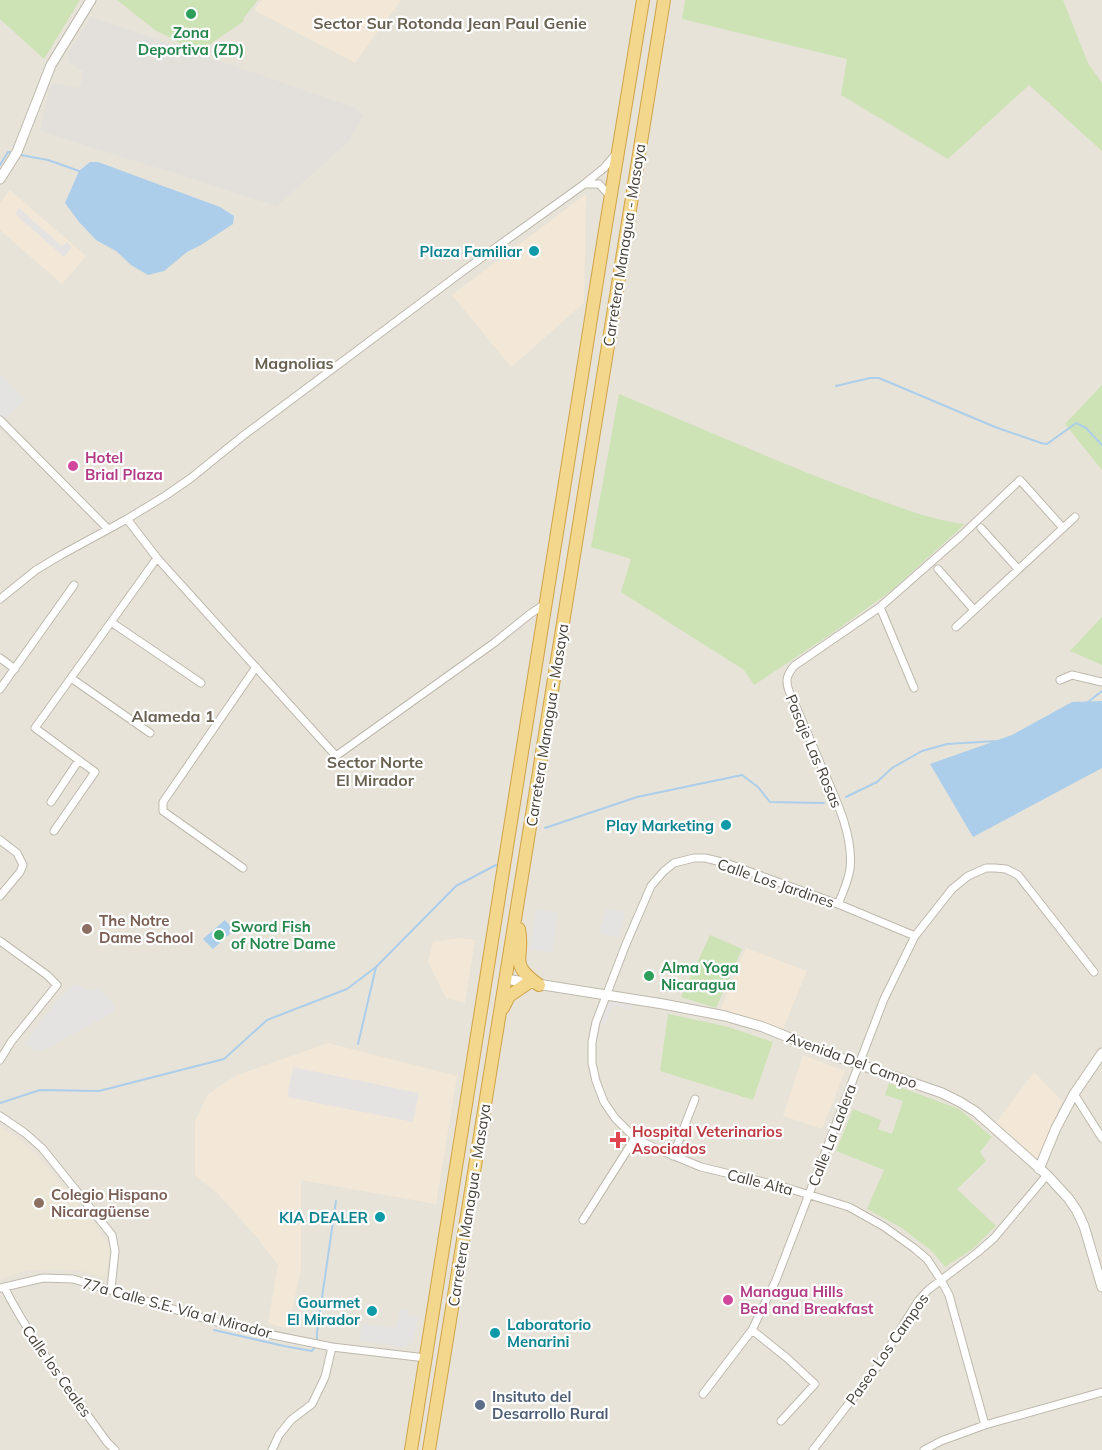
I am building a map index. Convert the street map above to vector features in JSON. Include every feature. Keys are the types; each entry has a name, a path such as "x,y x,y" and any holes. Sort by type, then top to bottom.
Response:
{"highway":[{"name":"Carretera Managua - Masaya","path":"411,1450 643,0"},
{"name":"Carretera Managua - Masaya","path":"430,1445 664,0"},
{"path":"500,890 504,907 495,963 497,972 506,979"},
{"path":"500,1014 509,996 533,984 524,974 519,963 520,937 516,914"},
{"path":"474,1055 482,1035 492,987 495,983 506,979"},
{"path":"430,1445 424,1412 429,1371 426,1358 432,1353 439,1322 454,1290"}],"street":[{"path":"0,179 17,152 51,65 91,0"},
{"path":"0,599 36,570 127,519 191,478 244,435 466,269 583,185 608,163 619,147"},
{"path":"583,185 599,184 611,197"},
{"path":"0,420 108,529"},
{"path":"914,688 880,607 1020,480 1064,528"},
{"path":"956,627 1075,518"},
{"path":"127,519 157,558 336,756 545,604"},
{"path":"981,528 1018,569"},
{"path":"54,831 95,772 35,728 157,558"},
{"path":"938,569 974,610"},
{"path":"0,689 74,585"},
{"name":"Pasaje Las Rosas","path":"838,904 850,868 848,837 832,791 789,691 787,674 794,666 880,607"},
{"path":"111,622 201,683"},
{"path":"0,658 15,669"},
{"path":"243,868 164,811 164,802 256,667"},
{"path":"1060,680 1072,675 1102,682"},
{"path":"71,678 150,733"},
{"path":"51,801 79,760"},
{"path":"0,840 17,853 23,865 0,896"},
{"name":"Calle Los Jardines","path":"607,995 651,886 674,863 694,858 726,863 838,904 915,936"},
{"name":"Calle La Ladera","path":"702,1394 752,1330 776,1280 884,999 915,936 952,889 968,876 986,868 1006,869 1019,877 1094,972"},
{"path":"0,941 57,985 11,1042 0,1060"},
{"name":"Avenida Del Campo","path":"506,979 725,1016 764,1027 859,1065 942,1093 960,1102 976,1112 1043,1172 1069,1199 1084,1227 1102,1287"},
{"name":"Calle Alta","path":"607,995 596,1022 592,1042 592,1063 604,1102 615,1118 635,1138 673,1156 701,1167 784,1187 849,1207 883,1226 915,1248 927,1259 949,1295 985,1425"},
{"path":"1043,1172 1056,1128 1074,1094 1102,1053"},
{"path":"1074,1094 1102,1138"},
{"path":"673,1156 695,1099"},
{"path":"0,1116 42,1148 112,1235 115,1251 111,1289"},
{"path":"583,1220 635,1138"},
{"name":"Paseo Los Campos","path":"813,1450 877,1367 918,1301 928,1290 994,1238 1043,1172"},
{"name":"77a Calle S.E. Vía al Mirador","path":"2,1287 43,1278 73,1279 243,1329 332,1347 426,1358"},
{"name":"Calle los Ceales","path":"2,1287 44,1353 107,1443 115,1450"},
{"path":"752,1330 815,1384 781,1421"},
{"path":"272,1450 279,1435 291,1420 312,1404 325,1377 332,1347"},
{"path":"924,1450 941,1441 985,1425 1102,1392"}],"shaded area":[{"path":"0,0 1102,0 1102,1450 0,1450"},
{"path":"262,0 401,0 355,63 254,10"},
{"path":"91,17 354,107 364,116 348,142 277,206 40,131 50,87 56,83 79,88 83,71 69,63 67,54"},
{"path":"10,190 86,256 62,284 0,230 0,203"},
{"name":"Plaza Familiar","path":"586,194 584,303 511,367 452,295"},
{"path":"19,208 62,246 67,242 72,247 64,257 15,214"},
{"path":"0,374 25,400 5,419 0,414"},
{"path":"536,909 558,913 552,953 530,949"},
{"path":"606,909 625,912 619,938 599,933"},
{"path":"460,938 475,940 465,1003 446,998 428,962 433,942"},
{"path":"746,948 807,971 783,1029 720,1010"},
{"path":"75,984 93,991 99,987 115,1006 114,1012 44,1050 35,1051 25,1044 59,998"},
{"path":"607,995 633,1000 630,1010 616,1006 611,1009 605,1025 596,1022"},
{"path":"328,1043 457,1076 436,1204 301,1180 301,1269 288,1329 268,1323 278,1265 218,1194 195,1175 195,1122 208,1094 235,1076"},
{"path":"803,1055 845,1071 822,1129 783,1116"},
{"path":"293,1067 419,1093 413,1122 287,1097"},
{"path":"1034,1072 1062,1101 1041,1157 1034,1159 995,1124"},
{"name":"Colegio Hispano Nicaragüense","path":"0,1126 31,1149 96,1225 111,1249 106,1275 102,1277 81,1271 61,1269 24,1271 0,1280"},
{"path":"400,1309 408,1309 407,1315 419,1317 412,1343 408,1343 406,1348 359,1340 362,1324 396,1328"}],"green space":[{"path":"0,0 80,0 44,59 0,19"},
{"name":"Zona Deportiva (ZD)","path":"117,0 258,0 243,19 244,21 206,47 187,48 155,30"},
{"path":"685,0 1063,0 1088,63 1102,83 1102,151 1029,85 948,159 841,95 847,59 682,19"},
{"path":"1102,385 1102,470 1065,424"},
{"path":"619,394 860,493 925,516 965,524 891,591 754,685 744,670 621,592 631,559 591,547"},
{"path":"1102,617 1102,665 1070,651"},
{"path":"710,935 742,949 716,1008 681,997"},
{"path":"668,1014 725,1026 773,1042 753,1100 660,1071"},
{"path":"889,1083 959,1109 992,1137 980,1152 986,1161 957,1189 996,1226 974,1248 945,1267 932,1251 900,1227 867,1209 884,1170 836,1151 853,1109 881,1120 878,1129 892,1134 903,1101 885,1095"}],"water":[{"path":"90,162 98,162 220,207 234,216 233,224 187,252 164,271 148,275 131,265 116,251 96,240 65,203 79,171"},
{"path":"1102,701 1102,768 973,837 930,764 1012,735 1072,702"},
{"name":"Sword Fish of Notre Dame","path":"225,920 234,930 213,949 203,939"}],"waterway":[{"path":"0,165 8,152 12,153"},
{"path":"21,155 48,160 79,171"},
{"path":"836,386 879,378 995,427 1041,443 1047,444 1076,423 1086,428 1102,445"},
{"path":"1088,702 1102,691"},
{"path":"846,797 877,782 892,768 922,751 947,744 997,741"},
{"path":"545,828 637,797 742,775 758,787 770,802 824,803"},
{"path":"358,1044 376,967 456,886 496,865"},
{"path":"0,1103 40,1090 99,1091 224,1059 267,1020 347,989 376,967"},
{"path":"214,1330 312,1351 317,1344 336,1201"}],"place":[{"name":"Zona Deportiva (ZD)","path":"191,14"},
{"name":"Plaza Familiar","path":"534,251"},
{"name":"Hotel Brial Plaza","path":"73,466"},
{"name":"Play Marketing","path":"726,825"},
{"name":"The Notre Dame School","path":"87,929"},
{"name":"Sword Fish of Notre Dame","path":"219,935"},
{"name":"Alma Yoga Nicaragua","path":"649,976"},
{"name":"Hospital Veterinarios Asociados","path":"618,1140"},
{"name":"Colegio Hispano Nicaragüense","path":"39,1203"},
{"name":"KIA DEALER","path":"380,1217"},
{"name":"Managua Hills Bed and Breakfast","path":"728,1300"},
{"name":"Gourmet El Mirador","path":"372,1311"},
{"name":"Laboratorio Menarini","path":"495,1333"},
{"name":"Insituto del Desarrollo Rural","path":"480,1405"}],"district":[{"name":"Sector Sur Rotonda Jean Paul Genie","path":"450,23"},
{"name":"Magnolias","path":"294,363"},
{"name":"Alameda 1","path":"173,716"},
{"name":"Sector Norte El Mirador","path":"375,771"}]}
